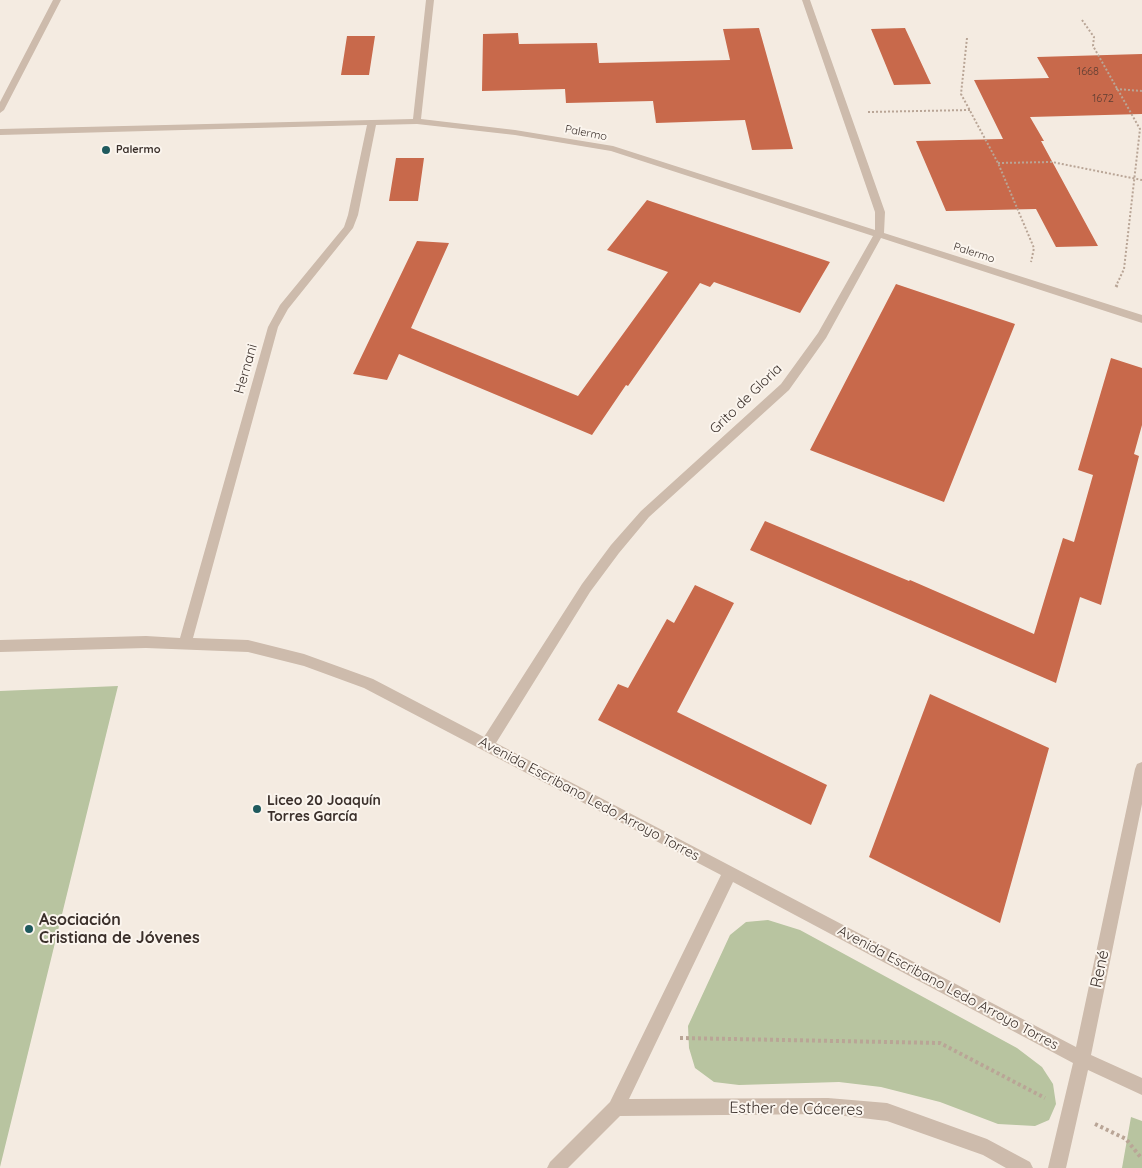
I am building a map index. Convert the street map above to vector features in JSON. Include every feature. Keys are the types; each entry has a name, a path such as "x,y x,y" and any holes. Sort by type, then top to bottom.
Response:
{"street":[{"path":"0,110 57,0"},
{"path":"418,122 430,0"},
{"name":"Grito de Gloria","path":"488,745 586,588 615,549 645,514 785,387 822,335 879,234 880,212 806,0"},
{"name":"Palermo","path":"0,132 418,122 517,132 612,149 1142,319"},
{"name":"Hernani","path":"185,643 273,327 284,308 348,228 353,215 372,123"},
{"name":"Avenida Escribano Ledo Arroyo Torres","path":"0,646 146,642 248,646 304,660 368,683 1082,1059 1142,1087"},
{"name":"René","path":"1058,1168 1142,769"},
{"path":"556,1168 616,1108 730,872"},
{"name":"Esther de Cáceres","path":"616,1108 828,1106 887,1112 987,1148 1024,1168"}],"path":[{"path":"1082,20 1094,37 1093,46 1140,130 1124,269 1107,308"},
{"path":"968,38 961,94 998,163 1034,248 1027,282"},
{"path":"1116,89 1142,91"},
{"path":"845,113 970,110"},
{"path":"998,163 1052,162 1142,180"},
{"path":"651,1037 940,1043 1126,1139 1142,1159"}],"green space":[{"name":"Asociación Cristiana de Jóvenes","path":"118,686 0,1167 0,691"},
{"path":"768,920 800,930 1017,1048 1042,1067 1053,1084 1056,1104 1049,1120 1035,1126 998,1124 940,1102 881,1087 839,1082 739,1085 714,1082 695,1068 689,1048 688,1026 730,935 746,922"},
{"path":"1131,1117 1142,1121 1142,1168 1122,1168"}],"building":[{"path":"759,28 793,149 752,150 745,120 656,123 653,101 566,103 565,89 482,91 483,34 518,33 519,44 597,43 599,63 730,60 723,29"},
{"path":"905,28 931,84 894,85 871,29"},
{"path":"347,36 375,36 369,75 341,75"},
{"path":"1142,54 1142,114 1030,117 1098,246 1056,247 1036,209 946,211 916,141 1003,139 974,80 1049,78 1037,57"},
{"path":"396,158 424,158 418,201 389,201"},
{"path":"647,200 830,262 800,313 714,282 710,287 700,283 592,435 399,354 387,380 353,374 417,241 449,243 411,328 578,396 668,272 607,250"},
{"path":"896,284 1015,324 944,502 810,450"},
{"path":"1111,358 1142,368 1142,425 1134,454 1139,456 1101,605 1080,597 1056,683 750,550 765,521 910,580 1034,634 1063,538 1074,542 1093,475 1078,470"},
{"path":"695,585 734,603 677,712 827,785 811,825 598,720 618,684 628,688 667,619 674,623"},
{"path":"930,694 1049,748 1000,923 869,857"}],"place":[{"name":"Palermo","path":"106,150"},
{"name":"Liceo 20 Joaquín Torres García","path":"257,809"},
{"name":"Asociación Cristiana de Jóvenes","path":"29,929"}]}
